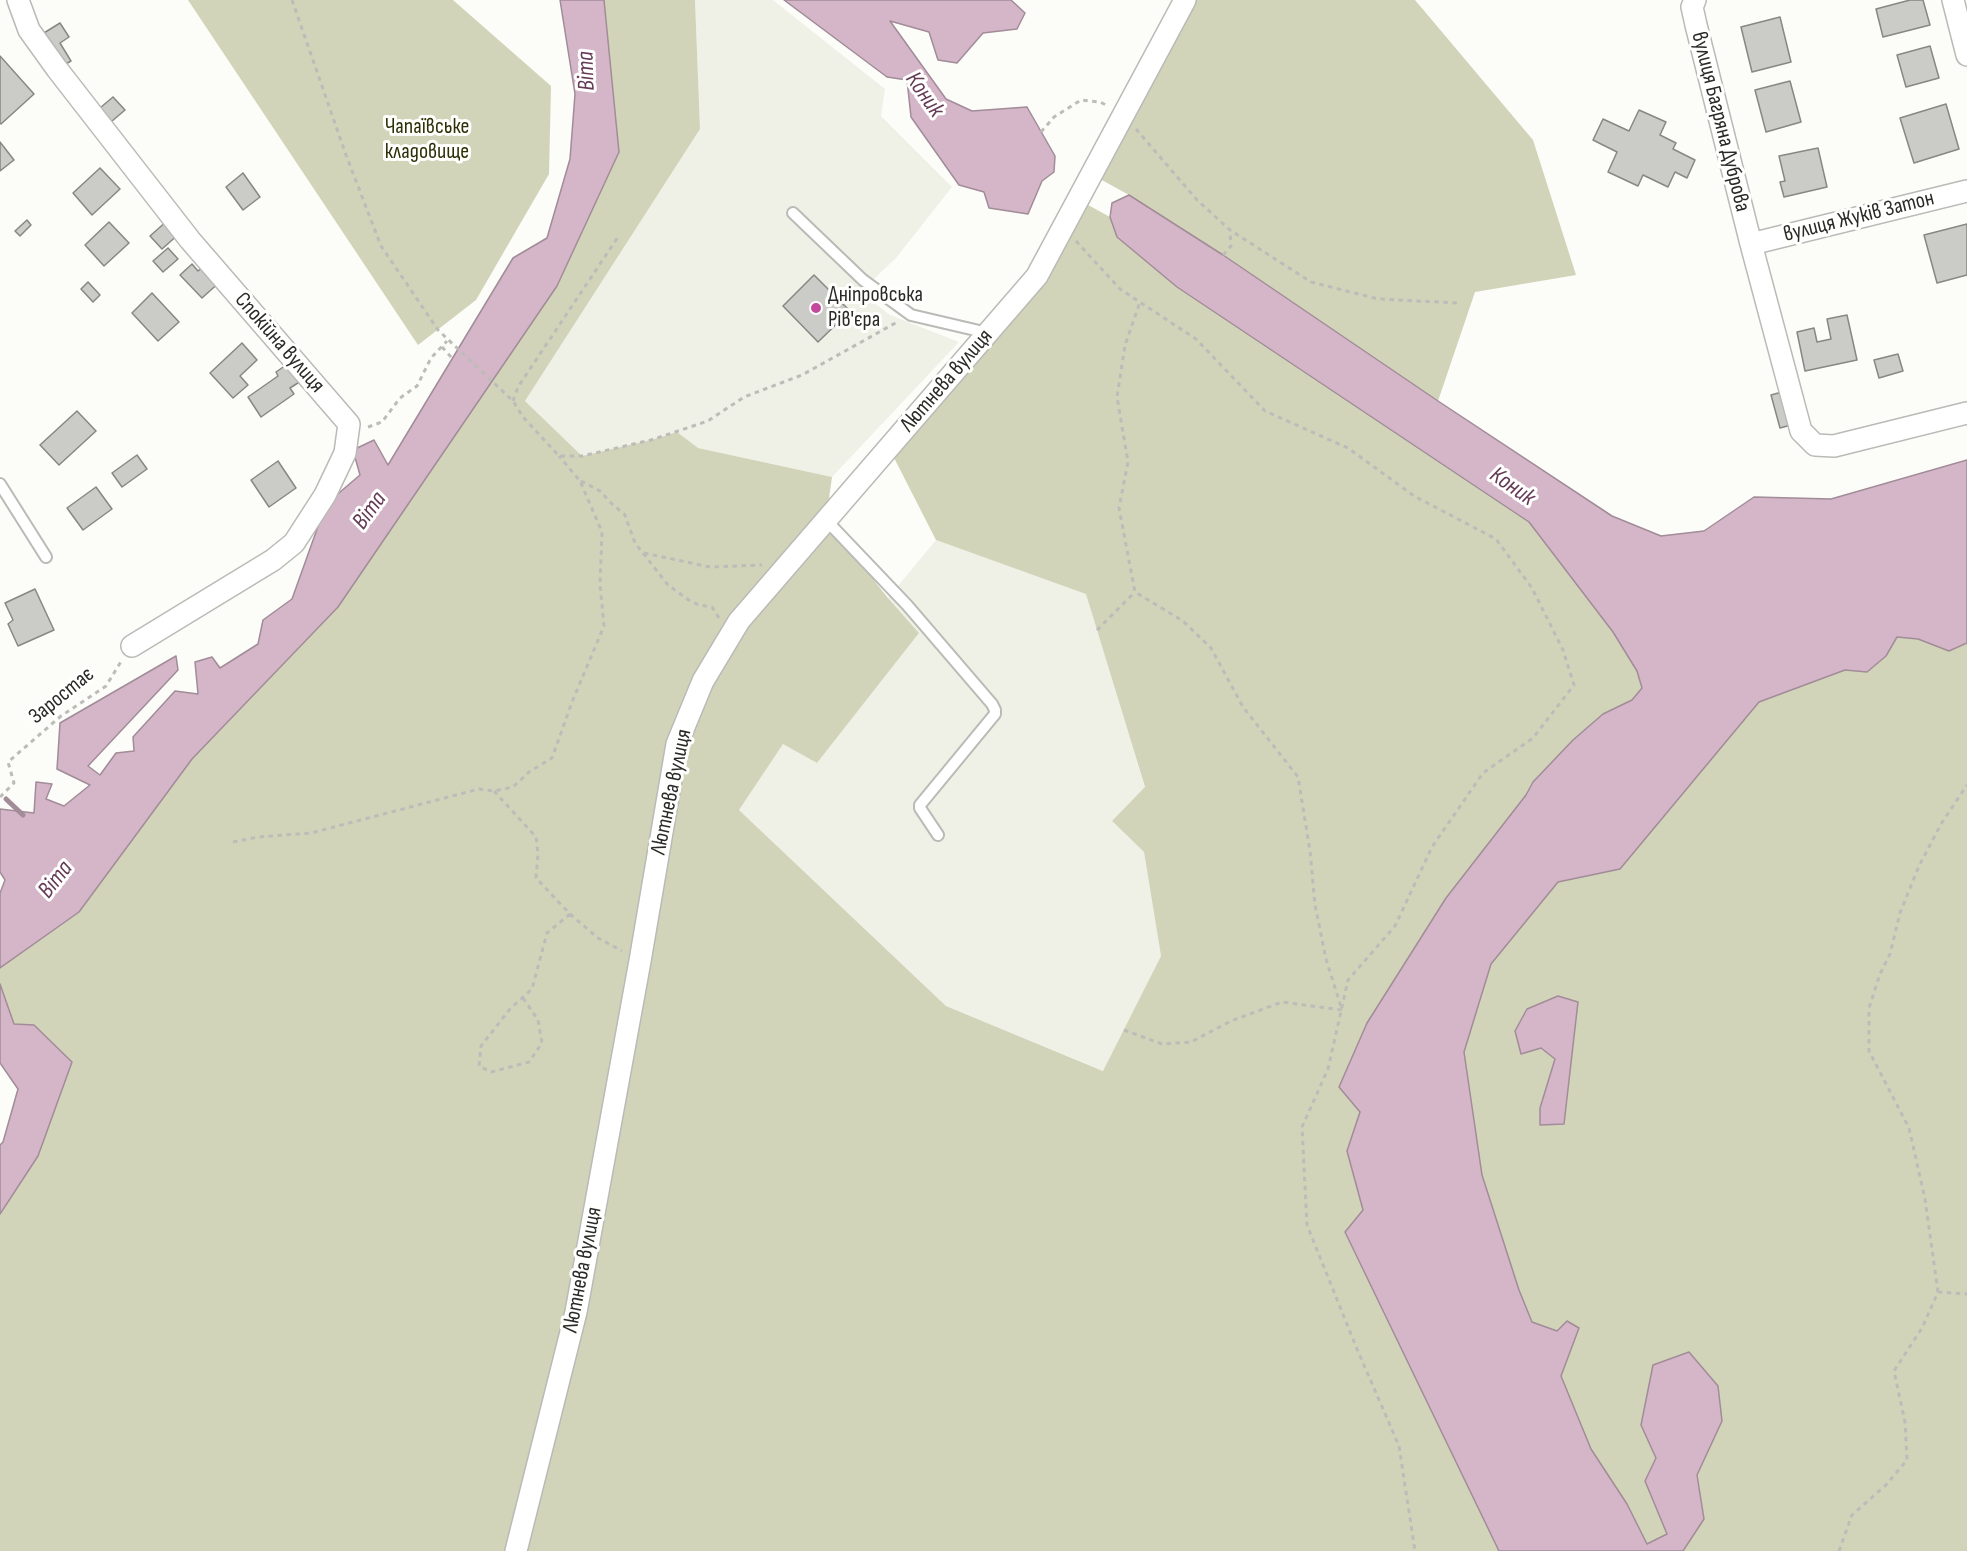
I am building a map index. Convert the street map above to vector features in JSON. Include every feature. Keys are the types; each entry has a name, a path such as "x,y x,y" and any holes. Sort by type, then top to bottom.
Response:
{"street":[{"name":"Спокійна вулиця","path":"18,0 29,30 162,204 197,248 349,424"},
{"name":"Лютнева вулиця","path":"516,1551 576,1312 677,744 703,681 739,621 1037,276 1185,0"},
{"name":"вулиця Багряна Дуброва","path":"1695,0 1692,7 1694,16 1801,431 1815,445 1834,446 1967,413"},
{"path":"1953,0 1967,55"},
{"name":"вулиця Жуків Затон","path":"1751,244 1967,191"},
{"path":"132,646 264,566 294,543 325,495 345,453 349,424"}],"lane":[{"path":"793,213 863,280 911,315 988,333"},
{"path":"0,484 46,557"},
{"path":"826,520 907,605 995,710 995,714 920,805 938,835"}],"path":[{"path":"233,842 258,837 311,833 479,789 494,791 513,787 529,772 552,758 604,626 600,585 602,532 580,481 523,417 513,401 447,341 381,246 342,144 292,0"},
{"path":"1041,132 1054,117 1081,100 1100,102 1124,115 1197,200 1230,230 1311,282 1378,299 1457,303"},
{"path":"1064,227 1120,289 1196,339 1265,411 1348,448 1414,496 1496,539 1532,588 1563,650 1574,685 1533,738 1483,773 1432,847 1395,926 1348,980 1328,1069 1302,1127 1307,1225 1399,1446 1415,1551"},
{"path":"1223,255 1231,246 1230,230"},
{"path":"513,401 518,387 618,237"},
{"path":"1140,302 1125,345 1117,397 1128,462 1119,508 1135,592 1183,621 1211,648 1243,707 1298,777 1310,851 1315,905 1326,959 1342,1010"},
{"path":"559,456 582,456 651,440 708,421 744,397 801,375 911,315"},
{"path":"349,424 367,427 382,422 400,398 417,386 431,358 447,341"},
{"path":"442,346 453,358"},
{"path":"580,481 600,491 625,514 635,543 668,585 690,601 712,607 721,624 717,633 722,648"},
{"path":"642,553 710,567 788,565"},
{"path":"1097,630 1135,592"},
{"name":"Заростає","path":"0,796 15,783 8,762 62,716 106,686 132,646"},
{"path":"1839,1551 1852,1515 1886,1485 1906,1460 1905,1422 1894,1371 1922,1328 1938,1292 1925,1199 1909,1128 1869,1051 1869,1008 1880,974 1890,954 1900,913 1919,866 1941,824 1967,784"},
{"path":"494,791 536,837 538,854 536,878 570,914 598,938 640,961"},
{"path":"523,998 538,1020 542,1043 529,1062 491,1072 479,1066 481,1046 510,1009 532,989 548,933 570,914"},
{"path":"1124,1030 1162,1044 1191,1042 1231,1021 1282,1002 1342,1010"},
{"path":"1938,1292 1967,1294"}],"shaded area":[{"path":"695,0 773,0 885,89 881,116 952,187 896,258 860,292 890,315 959,342 832,477 697,448 677,432 582,456 525,401 700,129"},
{"path":"936,540 1086,593 1145,788 1113,822 1144,852 1161,956 1104,1071 946,1006 739,810 783,743 817,763 919,633 888,598"}],"green space":[{"name":"Чапаївське кладовище","path":"188,0 453,0 551,86 549,174 476,300 418,345"},
{"path":"604,0 695,0 700,129 525,401 582,456 677,432 698,448 832,477 826,520 919,633 817,763 783,744 739,810 946,1006 1103,1071 1161,956 1144,852 1112,821 1145,787 1086,594 936,540 889,448 1037,276 1079,200 1110,217 1117,237 1177,287 1529,522 1613,632 1637,671 1642,688 1632,700 1603,714 1533,782 1526,795 1446,898 1367,1023 1360,1112 1347,1151 1363,1210 1345,1233 1499,1551 0,1551 0,1214 38,1156 14,1024 0,984 0,968 79,912 192,759 338,607 557,286 619,152"},
{"path":"1196,0 1415,0 1533,140 1576,275 1475,292 1438,401 1223,255 1100,179"},
{"path":"1896,637 1918,639 1949,651 1967,643 1967,1551 1683,1551 1704,1519 1697,1475 1722,1421 1641,1425 1656,1458 1645,1481 1667,1534 1647,1544 1627,1504 1591,1449 1561,1376 1579,1328 1557,1331 1532,1322 1519,1290 1482,1175 1464,1052 1491,964 1558,882 1620,869 1759,702 1845,670 1867,672 1886,656"}],"water":[{"name":"Віта","path":"560,0 604,0 619,152 557,286 338,607 192,759 79,912 0,968 0,893 5,880 0,872 0,809 34,813 36,782 52,784 46,799 64,806 90,785 57,769 60,723 176,656 178,670 88,766 100,775 116,753 134,751 133,737 175,691 198,694 195,662 212,657 220,668 258,644 263,620 292,599 326,504 360,475 353,450 374,440 388,465 513,258 547,238 570,159 575,94"},
{"name":"Коник","path":"784,0 1011,0 1025,13 1017,29 983,33 957,63 938,60 929,32 890,21 946,99 972,111 1027,107 1055,156 1054,172 1042,181 1028,214 989,208 984,192 959,185 911,117 907,80 887,77"},
{"name":"Коник","path":"1129,195 1223,255 1612,516 1661,536 1704,531 1754,497 1831,499 1967,460 1967,643 1949,651 1918,639 1897,637 1886,656 1867,672 1845,670 1759,702 1620,869 1558,882 1491,964 1464,1052 1482,1175 1519,1290 1532,1322 1557,1331 1567,1321 1579,1328 1561,1376 1591,1449 1627,1504 1647,1544 1667,1534 1645,1481 1656,1458 1641,1425 1653,1365 1689,1352 1718,1386 1722,1421 1697,1475 1704,1519 1683,1551 1499,1551 1345,1232 1363,1210 1347,1151 1360,1112 1339,1087 1367,1023 1446,898 1526,795 1533,782 1573,740 1603,714 1632,700 1642,688 1637,671 1613,632 1529,522 1177,287 1117,237 1110,217 1112,203"},
{"path":"0,984 14,1024 34,1025 72,1062 38,1156 0,1214 0,1145 3,1142 18,1089 0,1063"},
{"path":"1558,996 1578,1002 1564,1124 1540,1125 1540,1108 1555,1059 1541,1048 1521,1054 1515,1031 1527,1009"}],"building":[{"path":"1910,0 1923,0 1930,25 1883,37 1876,9"},
{"path":"1780,17 1791,62 1752,72 1741,27"},
{"path":"60,23 69,37 60,43 71,61 59,68 39,36"},
{"path":"1930,46 1939,78 1906,87 1897,55"},
{"path":"0,56 34,94 1,124 0,123"},
{"path":"1790,81 1801,122 1766,132 1755,90"},
{"path":"113,97 125,110 105,127 94,113"},
{"path":"1946,104 1959,149 1914,163 1900,118"},
{"path":"1639,110 1666,122 1660,135 1676,143 1673,149 1695,160 1687,178 1675,172 1668,187 1643,175 1638,186 1608,172 1617,152 1593,140 1603,119 1629,131"},
{"path":"0,142 14,160 0,171"},
{"path":"1818,148 1827,187 1784,197 1780,182 1785,181 1779,156"},
{"path":"100,168 120,189 92,215 73,193"},
{"path":"243,173 260,197 243,210 226,187"},
{"path":"27,220 31,225 20,236 15,231"},
{"path":"168,220 180,233 162,249 150,236"},
{"path":"109,222 129,243 104,266 85,245"},
{"path":"1967,224 1967,275 1937,283 1924,235"},
{"path":"168,248 178,259 163,272 153,261"},
{"path":"207,263 222,280 202,298 180,275 192,264 198,271"},
{"name":"Дніпровська Рів'єра","path":"814,275 850,311 818,342 783,306"},
{"path":"88,282 100,295 93,302 81,289"},
{"path":"152,293 179,322 158,341 132,313"},
{"path":"1847,315 1857,360 1805,371 1797,332 1814,328 1817,342 1831,339 1827,319"},
{"path":"242,343 257,360 240,376 248,385 233,398 210,373"},
{"path":"1898,354 1903,371 1879,378 1874,360"},
{"path":"289,363 301,381 290,388 294,394 261,417 248,397 278,376 276,372"},
{"path":"1782,392 1791,425 1780,428 1771,395"},
{"path":"77,411 96,431 59,465 40,445"},
{"path":"137,455 147,469 122,487 112,473"},
{"path":"278,461 296,488 269,507 251,480"},
{"path":"96,487 112,509 83,530 67,508"},
{"path":"35,589 54,630 18,646 8,624 13,620 5,603"}],"waterway":[{"path":"6,799 23,815"}],"place":[{"name":"Дніпровська Рів'єра","path":"816,308"}]}
